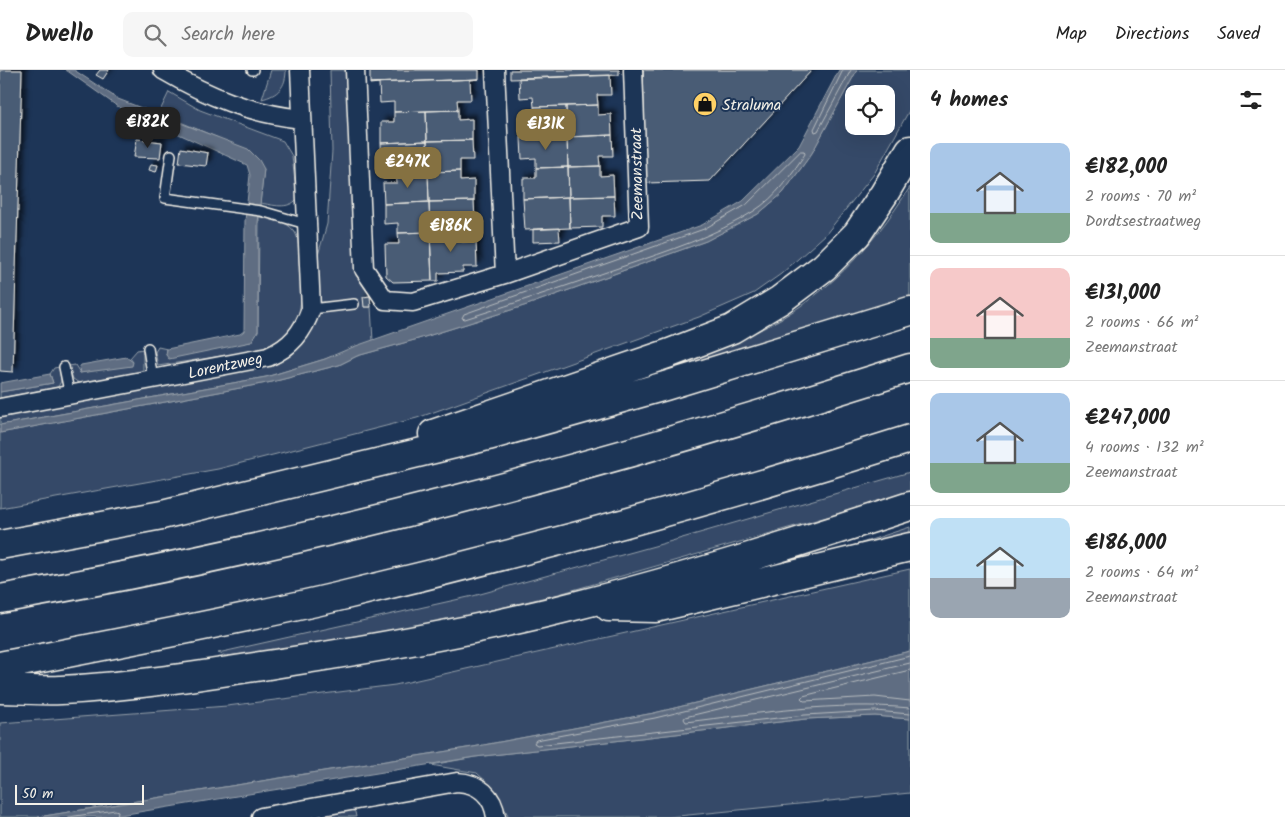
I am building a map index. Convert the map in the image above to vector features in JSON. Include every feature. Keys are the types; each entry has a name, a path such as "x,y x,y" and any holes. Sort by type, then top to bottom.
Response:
{"highway":[{"path":"305,482 482,416 670,353 732,329 780,300 824,267 857,234 910,150"},
{"path":"0,545 162,515 305,482 488,436 610,402 910,311"},
{"path":"0,599 182,566 345,529 575,468 910,368"},
{"path":"0,666 336,597 506,555 790,477 910,440"},
{"path":"0,689 60,690 204,675 359,650 576,606 780,549 910,506"},
{"path":"576,606 656,608 910,547"}],"street":[{"path":"163,70 208,94 244,109 268,115 302,119"},
{"name":"Lorentzweg","path":"0,408 153,380 275,354 299,335 311,310 300,70"},
{"name":"Zeemanstraat","path":"356,70 364,269 385,300 413,302 505,274 639,227 633,70"},
{"path":"494,70 505,274"},
{"path":"261,817 457,782 472,784 485,793 495,808 496,817"}],"lane":[{"path":"171,155 164,198 261,211 306,224"},
{"path":"311,310 354,304"},
{"path":"148,348 153,380"},
{"path":"64,367 70,396"}],"shaded area":[{"path":"271,70 286,70 283,86 277,93 262,99"},
{"path":"330,70 348,70 356,266 359,280 370,296 364,307 371,307 373,341 325,359 266,377 0,425 0,416 277,364 292,355 304,343 316,317 316,262 327,224 332,151"},
{"path":"857,70 910,70 910,109 874,174 826,234 781,274 754,293 699,317 417,418 218,469 0,508 0,433 272,382 339,365 357,356 527,305 706,241 758,214 783,193 812,153 845,92 845,135 895,135 895,85 849,85"},
{"path":"169,92 200,110 283,141 292,156 297,199 285,206 260,203 264,169 216,137 159,113"},
{"path":"910,187 910,298 790,339 546,408 758,331 782,318 825,288 862,252 895,210"},
{"path":"259,217 287,224 297,237 301,291 298,314 293,325 286,334 259,350 158,366 155,352 158,347 167,349 166,355 251,342 258,331"},
{"path":"143,349 143,370 140,372 79,383 73,379 69,366 75,365 80,373 133,362 130,358 137,350"},
{"path":"59,367 61,381 58,387 0,398 0,392 53,383 50,374 54,368"},
{"path":"910,472 910,493 559,594 424,626 289,649 226,656 218,653 473,596"},
{"path":"910,527 910,537 819,557"},
{"path":"910,569 910,651 654,713 473,747 38,817 0,817 0,723 227,706 395,685"},
{"path":"875,716 910,719 910,793 668,817 509,817 494,789 477,773 431,765 475,757 806,719"},
{"path":"352,810 355,812 356,817 309,817"}],"water":[{"path":"66,70 74,70 118,99 248,149 259,160 264,169 258,223 258,331 251,342 169,359 166,355 167,349 240,334 244,331 245,221 250,175 247,165 117,106"},
{"path":"839,70 857,70 849,85 845,85 845,92 812,153 783,193 758,214 706,241 527,305 357,356 339,365 272,382 0,433 0,425 266,377 325,359 353,347 702,225 743,201 799,146"},
{"path":"126,357 133,362 132,366 80,373 79,368 81,365"},
{"path":"50,374 53,383 0,392 0,383"},
{"path":"910,651 910,719 875,716 806,719 475,757 108,817 38,817 473,747 654,713"}],"building":[{"path":"0,70 22,70 13,372 0,371"},
{"path":"100,70 109,70 103,79 96,75"},
{"path":"370,70 479,70 479,79 370,83"},
{"path":"510,70 619,70 619,75 510,79"},
{"path":"643,70 811,71 710,181 646,183"},
{"path":"610,75 611,95 597,95 598,105 534,107 533,97 520,98 519,78"},
{"path":"479,79 470,80 471,100 457,100 458,110 394,112 394,102 380,103 379,83 370,84 370,83"},
{"path":"598,105 598,115 611,114 612,135 567,137 566,106"},
{"path":"566,106 567,137 521,138 521,117 534,118 534,107"},
{"path":"458,110 458,120 472,119 472,140 427,141 426,111"},
{"path":"426,111 427,141 381,143 381,122 394,122 394,112"},
{"path":"612,135 613,156 599,156 600,166 568,167 567,137"},
{"path":"567,137 568,167 536,168 536,158 522,159 521,138"},
{"path":"137,139 162,142 160,158 134,157"},
{"path":"472,140 473,160 460,160 460,171 428,172 427,141"},
{"path":"427,141 428,172 396,173 396,162 382,164 381,143"},
{"path":"181,148 208,153 206,166 179,163"},
{"path":"151,164 158,165 156,172 149,170"},
{"path":"600,166 600,176 613,175 614,196 569,197 568,167"},
{"path":"568,167 569,197 523,199 523,178 536,178 536,168"},
{"path":"460,171 460,181 474,180 474,201 429,202 428,172"},
{"path":"428,172 429,202 384,204 383,183 397,183 396,173"},
{"path":"614,196 615,216 602,216 602,227 570,228 569,197"},
{"path":"569,197 570,228 525,230 523,199"},
{"path":"474,201 475,221 461,221 462,231 430,232 429,202"},
{"path":"429,202 430,232 398,233 398,223 384,224 384,204"},
{"path":"559,228 560,241 533,242 533,229"},
{"path":"462,231 462,242 476,241 477,267 463,267 463,272 438,273 438,281 432,281 430,232"},
{"path":"430,232 432,281 393,282 386,276 385,244 399,244 398,233"},
{"path":"370,296 371,307 364,307 363,297"}],"place":[{"name":"Straluma","path":"705,104"}]}
